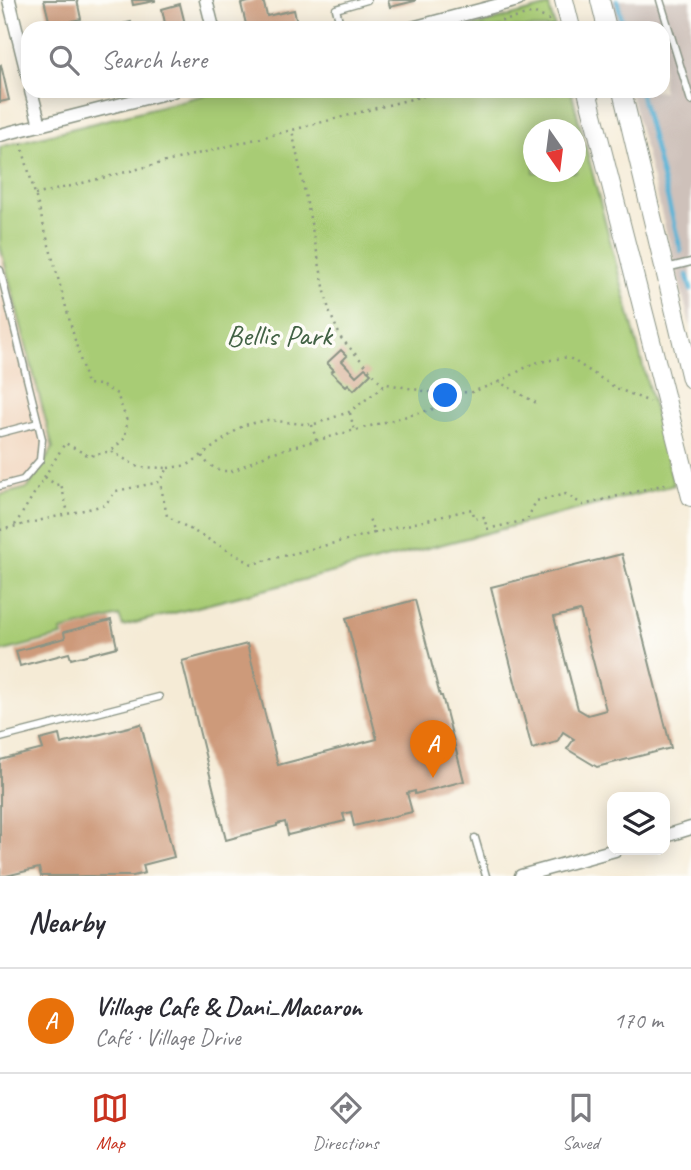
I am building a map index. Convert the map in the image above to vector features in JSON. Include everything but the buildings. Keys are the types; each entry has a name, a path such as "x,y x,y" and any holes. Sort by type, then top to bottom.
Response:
{"main road":[{"path":"564,0 569,21"},
{"path":"600,0 605,21"},
{"path":"589,98 691,496"},
{"path":"624,98 691,379"},
{"path":"634,275 664,268"}],"street":[{"path":"9,0 21,49"},
{"path":"206,0 211,21"},
{"path":"438,21 518,0"},
{"path":"33,98 40,125"},
{"path":"0,135 146,98"},
{"path":"670,834 691,828"},
{"path":"521,876 607,852"}],"lane":[{"path":"339,21 336,9 367,0"},
{"path":"660,0 666,21"},
{"path":"670,33 691,101"},
{"path":"664,268 691,262"},
{"path":"0,270 42,439 40,460 23,480 0,486"},
{"path":"0,433 38,423"},
{"path":"0,738 159,697"},
{"path":"475,838 486,876"}],"path":[{"path":"502,21 534,13 551,21"},
{"path":"35,195 415,98"},
{"path":"292,130 330,311 341,338 384,386"},
{"path":"14,526 65,443 89,456 111,451 125,438 127,421 117,394 101,385 87,384 21,142"},
{"path":"111,451 138,467 188,466 243,425 268,420 313,425 349,412 387,384 435,393 472,392 499,382 534,363 568,357 616,388 650,402"},
{"path":"499,382 540,405"},
{"path":"202,456 208,464 220,471 233,471 270,453 437,408 435,393"},
{"path":"349,412 354,430"},
{"path":"313,425 316,440"},
{"path":"168,468 160,482 167,516 251,564 472,509 475,519 484,517 487,529 527,520 536,502 566,494 583,505 670,483"},
{"path":"44,476 56,485 61,484 68,513"},
{"path":"0,530 105,505 116,491 160,482"},
{"path":"369,518 374,533"}],"shaded area":[{"path":"606,0 691,0 691,328 632,98 670,98 670,21 611,21"},
{"path":"0,245 53,448 28,488 0,495"}],"green space":[{"path":"549,6 553,21 492,21"},
{"name":"Bellis Park","path":"192,98 573,98 578,119 523,119 523,182 586,182 586,148 674,485 123,626 119,616 61,631 62,636 0,652 0,495 28,488 53,448 0,245 0,147"}],"waterway":[{"path":"617,0 622,21"},
{"path":"642,98 681,251"},
{"path":"687,275 691,290"}],"place":[{"name":"Village Cafe & Dani_Macaron","path":"433,778"}]}
